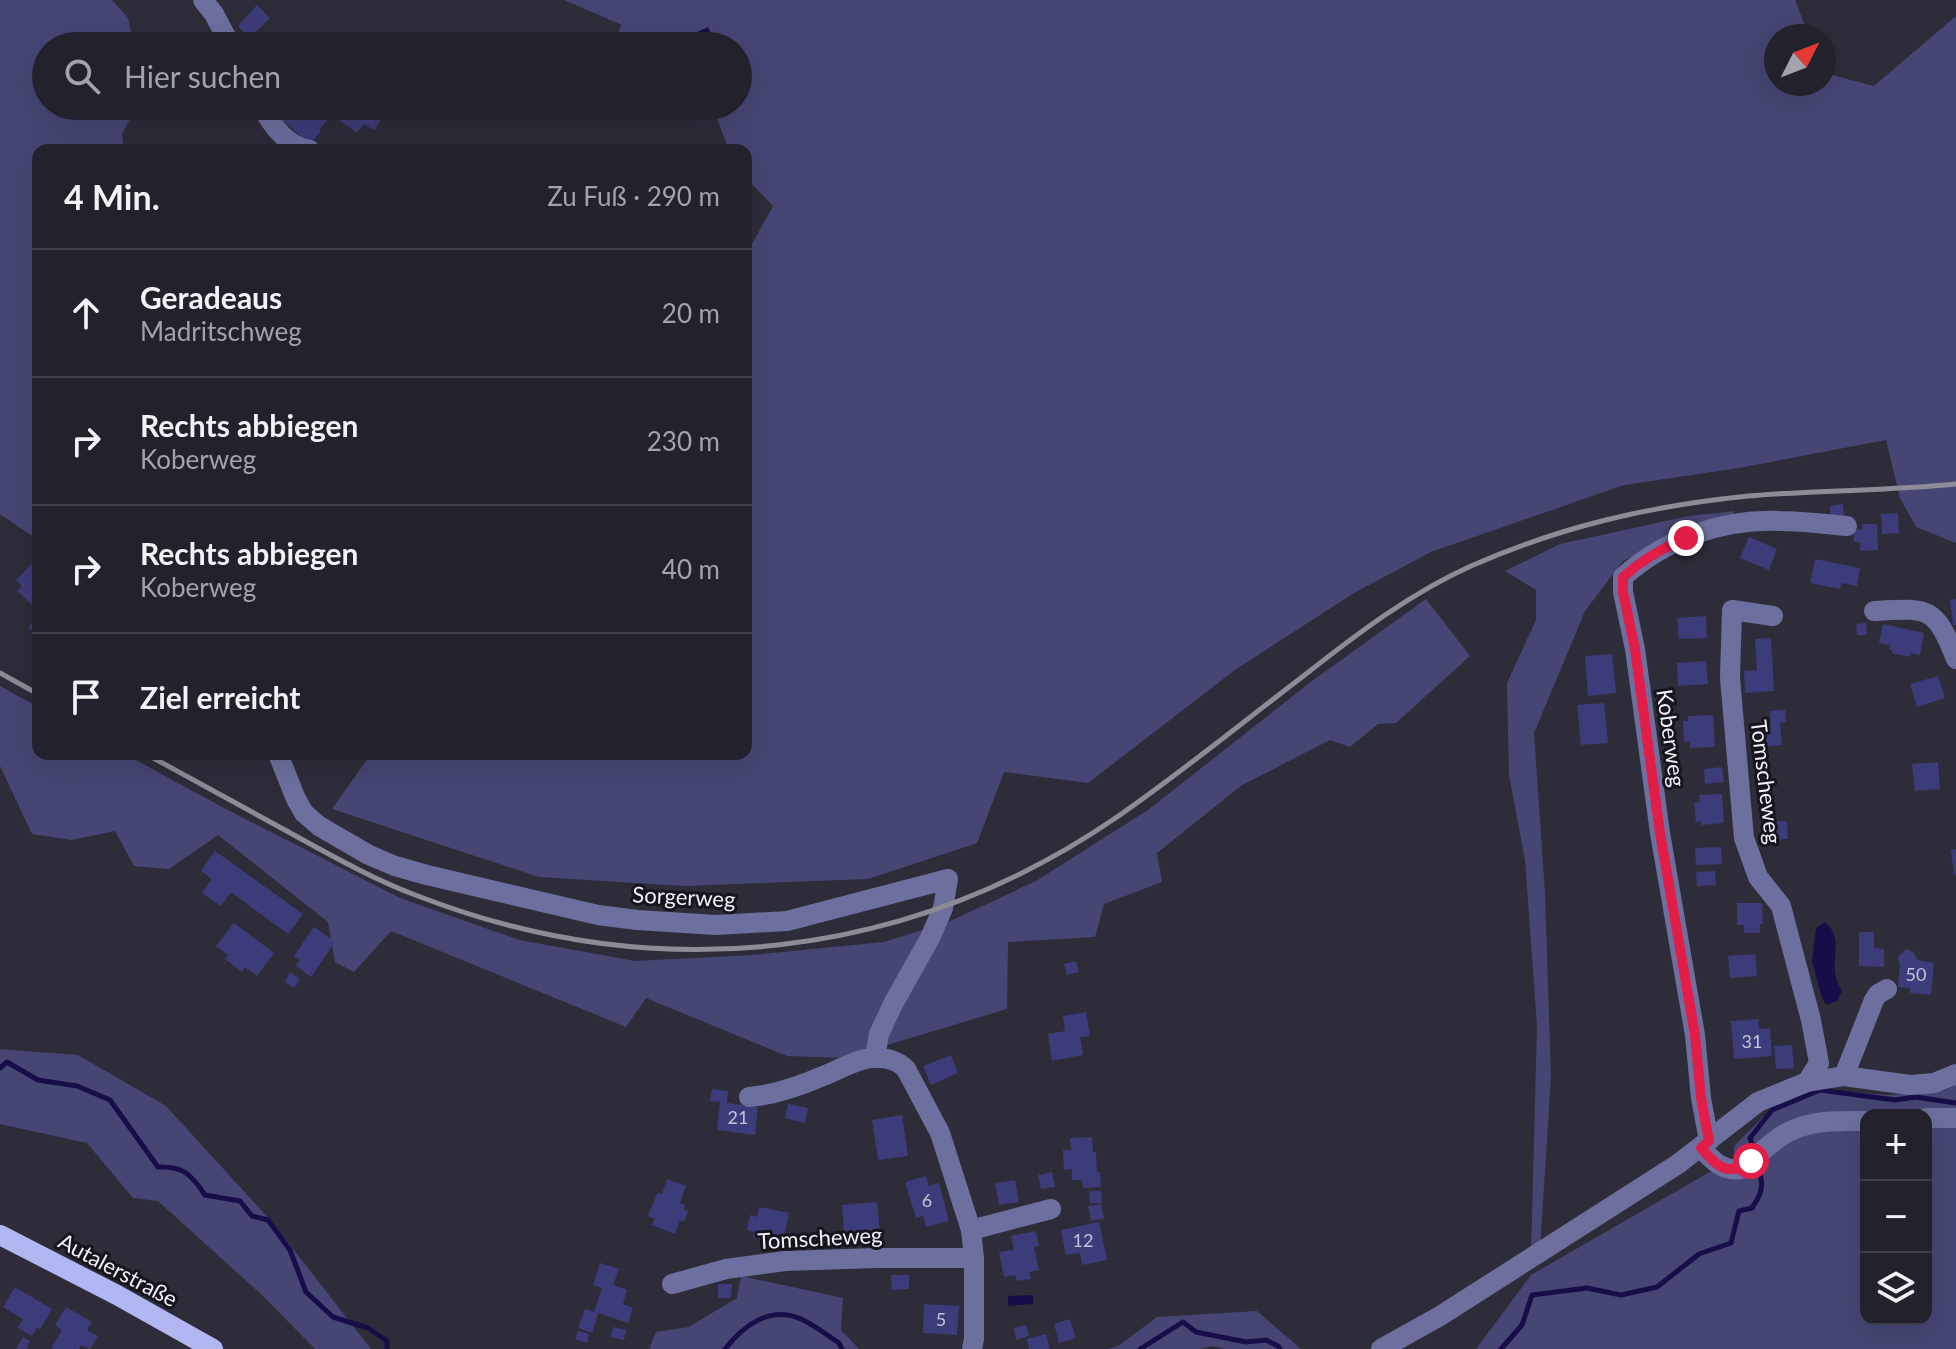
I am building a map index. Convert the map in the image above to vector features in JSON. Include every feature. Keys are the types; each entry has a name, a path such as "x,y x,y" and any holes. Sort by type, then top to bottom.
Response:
{"main road":[{"name":"Autalerstraße","path":"0,1235 213,1349"}],"street":[{"path":"203,0 224,32"},
{"path":"272,120 282,135 295,144"},
{"name":"Koberweg","path":"1705,1144 1695,1035 1660,833 1623,577 1651,554 1707,530 1776,521 1847,526"},
{"path":"1874,611 1912,609 1924,612 1941,625 1955,653"},
{"name":"Tomscheweg","path":"1773,616 1732,610 1730,678 1744,838 1758,877 1781,906 1811,1020 1819,1063 1807,1082"},
{"name":"Sorgerweg","path":"280,760 304,813 319,826 369,855 417,872 598,915 716,925 787,921 948,879 943,908 879,1034 875,1058"},
{"path":"1844,1076 1874,1000 1887,989"},
{"path":"749,1097 794,1087 853,1063 875,1058 899,1062 906,1069 940,1133 971,1230 974,1258 972,1349"},
{"path":"1381,1349 1440,1316 1705,1144 1758,1102 1807,1082 1844,1076 1910,1085 1934,1083 1956,1074"},
{"path":"1932,1118 1956,1118"},
{"path":"1705,1144 1712,1161 1729,1169 1741,1169 1783,1135 1808,1124 1860,1121"},
{"path":"971,1230 1051,1209"},
{"name":"Tomscheweg","path":"672,1284 726,1269 785,1261 974,1258"}],"shaded area":[{"path":"0,0 112,0 128,18 131,32 32,32 32,120 130,120 122,134 123,144 32,144 32,536 0,514"},
{"path":"564,0 1795,0 1804,24 1764,24 1764,96 1836,96 1836,76 1874,86 1956,16 1956,543 1916,527 1900,498 1886,440 1739,468 1624,485 1431,552 1354,593 1235,670 1088,783 1004,772 977,843 868,879 684,886 539,877 332,809 367,760 752,760 752,244 773,206 752,184 752,144 727,144 718,120 752,120 752,32 618,32 622,25"},
{"path":"1735,511 1723,524 1693,527 1623,561 1585,611 1534,733 1545,893 1551,1077 1540,1249 1531,1254 1537,1026 1525,860 1509,775 1507,683 1536,620 1536,590 1505,571 1560,544 1689,516"},
{"path":"1426,599 1470,656 1396,723 1378,724 1350,747 1330,740 1242,785 1157,853 1162,882 1104,904 1095,937 1008,942 1007,1009 844,1058 787,1056 646,998 626,1027 391,931 354,972 335,962 328,922 218,835 169,869 134,866 115,831 72,840 32,834 0,766 0,686 32,704 32,760 136,760 400,898 519,940 635,961 753,955 884,942 948,922 1036,881 1148,810 1312,681"},
{"path":"1825,922 1835,937 1835,971 1842,991 1837,1001 1826,1005 1812,961 1816,928"},
{"path":"0,1049 78,1055 166,1106 272,1222 371,1349 315,1349 263,1296 158,1201 133,1198 87,1143 0,1124"},
{"path":"1956,1084 1956,1349 1476,1349 1531,1275 1734,1158 1734,1146 1774,1106 1812,1088 1886,1095 1945,1090"},
{"path":"741,1276 843,1298 841,1330 859,1349 649,1349 656,1332 689,1327 737,1298"},
{"path":"1033,1295 1033,1304 1008,1306 1008,1296"},
{"path":"1257,1311 1301,1349 1225,1349 1213,1346 1200,1349 1108,1349 1118,1346 1157,1317"}],"building":[{"path":"257,5 270,18 256,32 244,32 238,26"},
{"path":"282,120 326,120 310,144"},
{"path":"339,120 381,120 374,130 364,124 357,133"},
{"path":"1843,504 1844,517 1831,518 1830,506"},
{"path":"1898,513 1899,533 1882,534 1881,514"},
{"path":"1862,524 1877,524 1878,550 1860,551 1860,542 1854,542 1853,530 1863,529"},
{"path":"1749,537 1777,549 1769,570 1740,558"},
{"path":"1815,559 1860,568 1857,586 1841,583 1840,589 1810,583"},
{"path":"32,563 32,605 17,591 22,586 16,580"},
{"path":"1956,599 1956,625 1953,625 1950,600"},
{"path":"1706,616 1707,638 1679,639 1677,618"},
{"path":"1866,623 1867,635 1857,635 1856,624"},
{"path":"1883,624 1924,633 1920,655 1911,653 1910,657 1892,653 1890,645 1879,643"},
{"path":"1771,638 1774,691 1745,693 1744,671 1757,670 1755,639"},
{"path":"1612,654 1616,693 1588,696 1585,656"},
{"path":"1706,661 1708,684 1678,686 1677,663"},
{"path":"1938,676 1945,698 1917,707 1910,684"},
{"path":"1604,703 1608,743 1581,745 1577,705"},
{"path":"1785,710 1786,722 1780,723 1782,745 1754,748 1751,726 1771,724 1770,711"},
{"path":"1713,715 1715,747 1690,748 1690,741 1684,742 1683,721 1688,721 1688,716"},
{"path":"1938,762 1940,789 1915,791 1912,764"},
{"path":"1722,767 1724,782 1705,784 1704,769"},
{"path":"1722,794 1724,823 1701,825 1701,821 1696,822 1694,803 1700,802 1699,795"},
{"path":"1787,821 1788,839 1766,840 1766,822"},
{"path":"1721,847 1722,864 1696,865 1695,848"},
{"path":"1956,849 1956,874 1954,875 1951,850"},
{"path":"215,851 303,914 288,934 231,892 221,906 202,893 212,879 201,871"},
{"path":"1715,871 1716,885 1697,886 1696,872"},
{"path":"1737,903 1762,903 1760,933 1744,933 1744,925 1737,925"},
{"path":"234,923 274,953 257,976 245,967 242,972 225,959 228,955 216,946"},
{"path":"314,927 335,942 311,977 296,966 300,960 294,956"},
{"path":"1859,932 1874,932 1874,948 1884,949 1884,967 1859,966"},
{"path":"1906,949 1913,952 1918,960 1934,963 1931,995 1910,993 1910,988 1898,987 1900,964 1897,958"},
{"path":"1755,954 1757,976 1730,978 1728,956"},
{"path":"1076,961 1079,972 1067,975 1064,964"},
{"path":"290,972 300,979 294,988 285,982"},
{"path":"1086,1012 1090,1036 1080,1037 1083,1055 1052,1061 1048,1034 1065,1031 1063,1016"},
{"path":"1758,1019 1759,1029 1770,1028 1772,1056 1734,1059 1731,1021"},
{"path":"1792,1045 1794,1068 1776,1069 1774,1046"},
{"path":"951,1055 958,1073 931,1085 923,1066"},
{"path":"712,1089 728,1091 727,1103 758,1107 755,1135 717,1130 720,1102 710,1101"},
{"path":"788,1104 808,1108 805,1123 785,1118"},
{"path":"902,1115 908,1156 878,1160 872,1120"},
{"path":"1092,1137 1101,1187 1083,1188 1082,1180 1072,1180 1072,1169 1064,1170 1063,1150 1071,1150 1070,1138"},
{"path":"1052,1172 1055,1187 1041,1189 1038,1175"},
{"path":"926,1176 929,1186 939,1183 949,1221 926,1227 923,1216 916,1218 905,1182"},
{"path":"667,1179 686,1186 680,1203 688,1211 684,1222 680,1220 675,1234 652,1225 655,1219 648,1216 657,1193 662,1194"},
{"path":"1015,1180 1019,1202 999,1205 995,1183"},
{"path":"1089,1191 1101,1191 1102,1203 1090,1203"},
{"path":"877,1202 880,1231 872,1232 873,1236 855,1238 854,1234 844,1235 842,1205"},
{"path":"1101,1204 1104,1218 1091,1221 1088,1206"},
{"path":"759,1207 789,1213 783,1244 753,1238 754,1232 747,1230 750,1215 757,1217"},
{"path":"1099,1222 1107,1260 1082,1265 1080,1253 1066,1255 1061,1230"},
{"path":"1036,1231 1039,1246 1034,1247 1039,1270 1029,1272 1031,1279 1017,1281 1015,1275 1004,1277 999,1252 1014,1250 1011,1236"},
{"path":"600,1263 619,1269 613,1285 627,1290 623,1304 633,1308 628,1323 598,1313 592,1333 578,1328 585,1309 594,1312 602,1288 593,1285"},
{"path":"891,1275 909,1275 909,1289 892,1290"},
{"path":"718,1284 732,1284 731,1298 718,1298"},
{"path":"15,1287 52,1309 40,1330 37,1327 32,1336 18,1328 23,1319 3,1307"},
{"path":"924,1304 959,1306 957,1335 923,1333"},
{"path":"66,1307 92,1322 87,1330 98,1336 90,1349 81,1345 79,1349 51,1349 62,1330 55,1325"},
{"path":"1070,1319 1076,1338 1059,1343 1054,1324"},
{"path":"1026,1325 1029,1336 1016,1340 1014,1328"},
{"path":"613,1327 626,1330 624,1340 611,1337"},
{"path":"578,1331 589,1334 587,1343 575,1339"},
{"path":"1046,1334 1050,1349 1029,1349 1027,1339"},
{"path":"23,1337 30,1341 26,1349 16,1349"}],"waterway":[{"path":"0,1068 7,1062 38,1080 77,1086 110,1100 158,1167 180,1170 191,1177 205,1195 240,1201 252,1216 268,1220 290,1250 306,1292 333,1317 368,1328 387,1341 387,1349"},
{"path":"1754,1151 1750,1138 1772,1110 1820,1090 1895,1100 1915,1097 1956,1103"},
{"path":"1501,1349 1522,1325 1532,1295 1587,1288 1621,1295 1657,1287 1699,1254 1731,1243 1739,1211 1752,1208 1761,1191 1757,1161"},
{"path":"725,1349 758,1320 779,1315 806,1321 839,1343 842,1349"},
{"path":"1140,1349 1183,1322 1196,1332 1246,1342 1266,1340 1280,1349"}],"railway":[{"path":"157,760 370,875 418,896 507,925 598,943 688,949 778,945 866,930 953,903 1036,866 1141,800 1386,615 1427,588 1505,552 1573,529 1676,506 1748,496 1956,484"},
{"path":"0,673 32,691"}],"route":[{"path":"1686,538 1651,554 1623,577 1623,592 1635,649 1660,833 1695,1035 1709,1141 1701,1148 1712,1161 1729,1169 1741,1169 1751,1161"}]}
